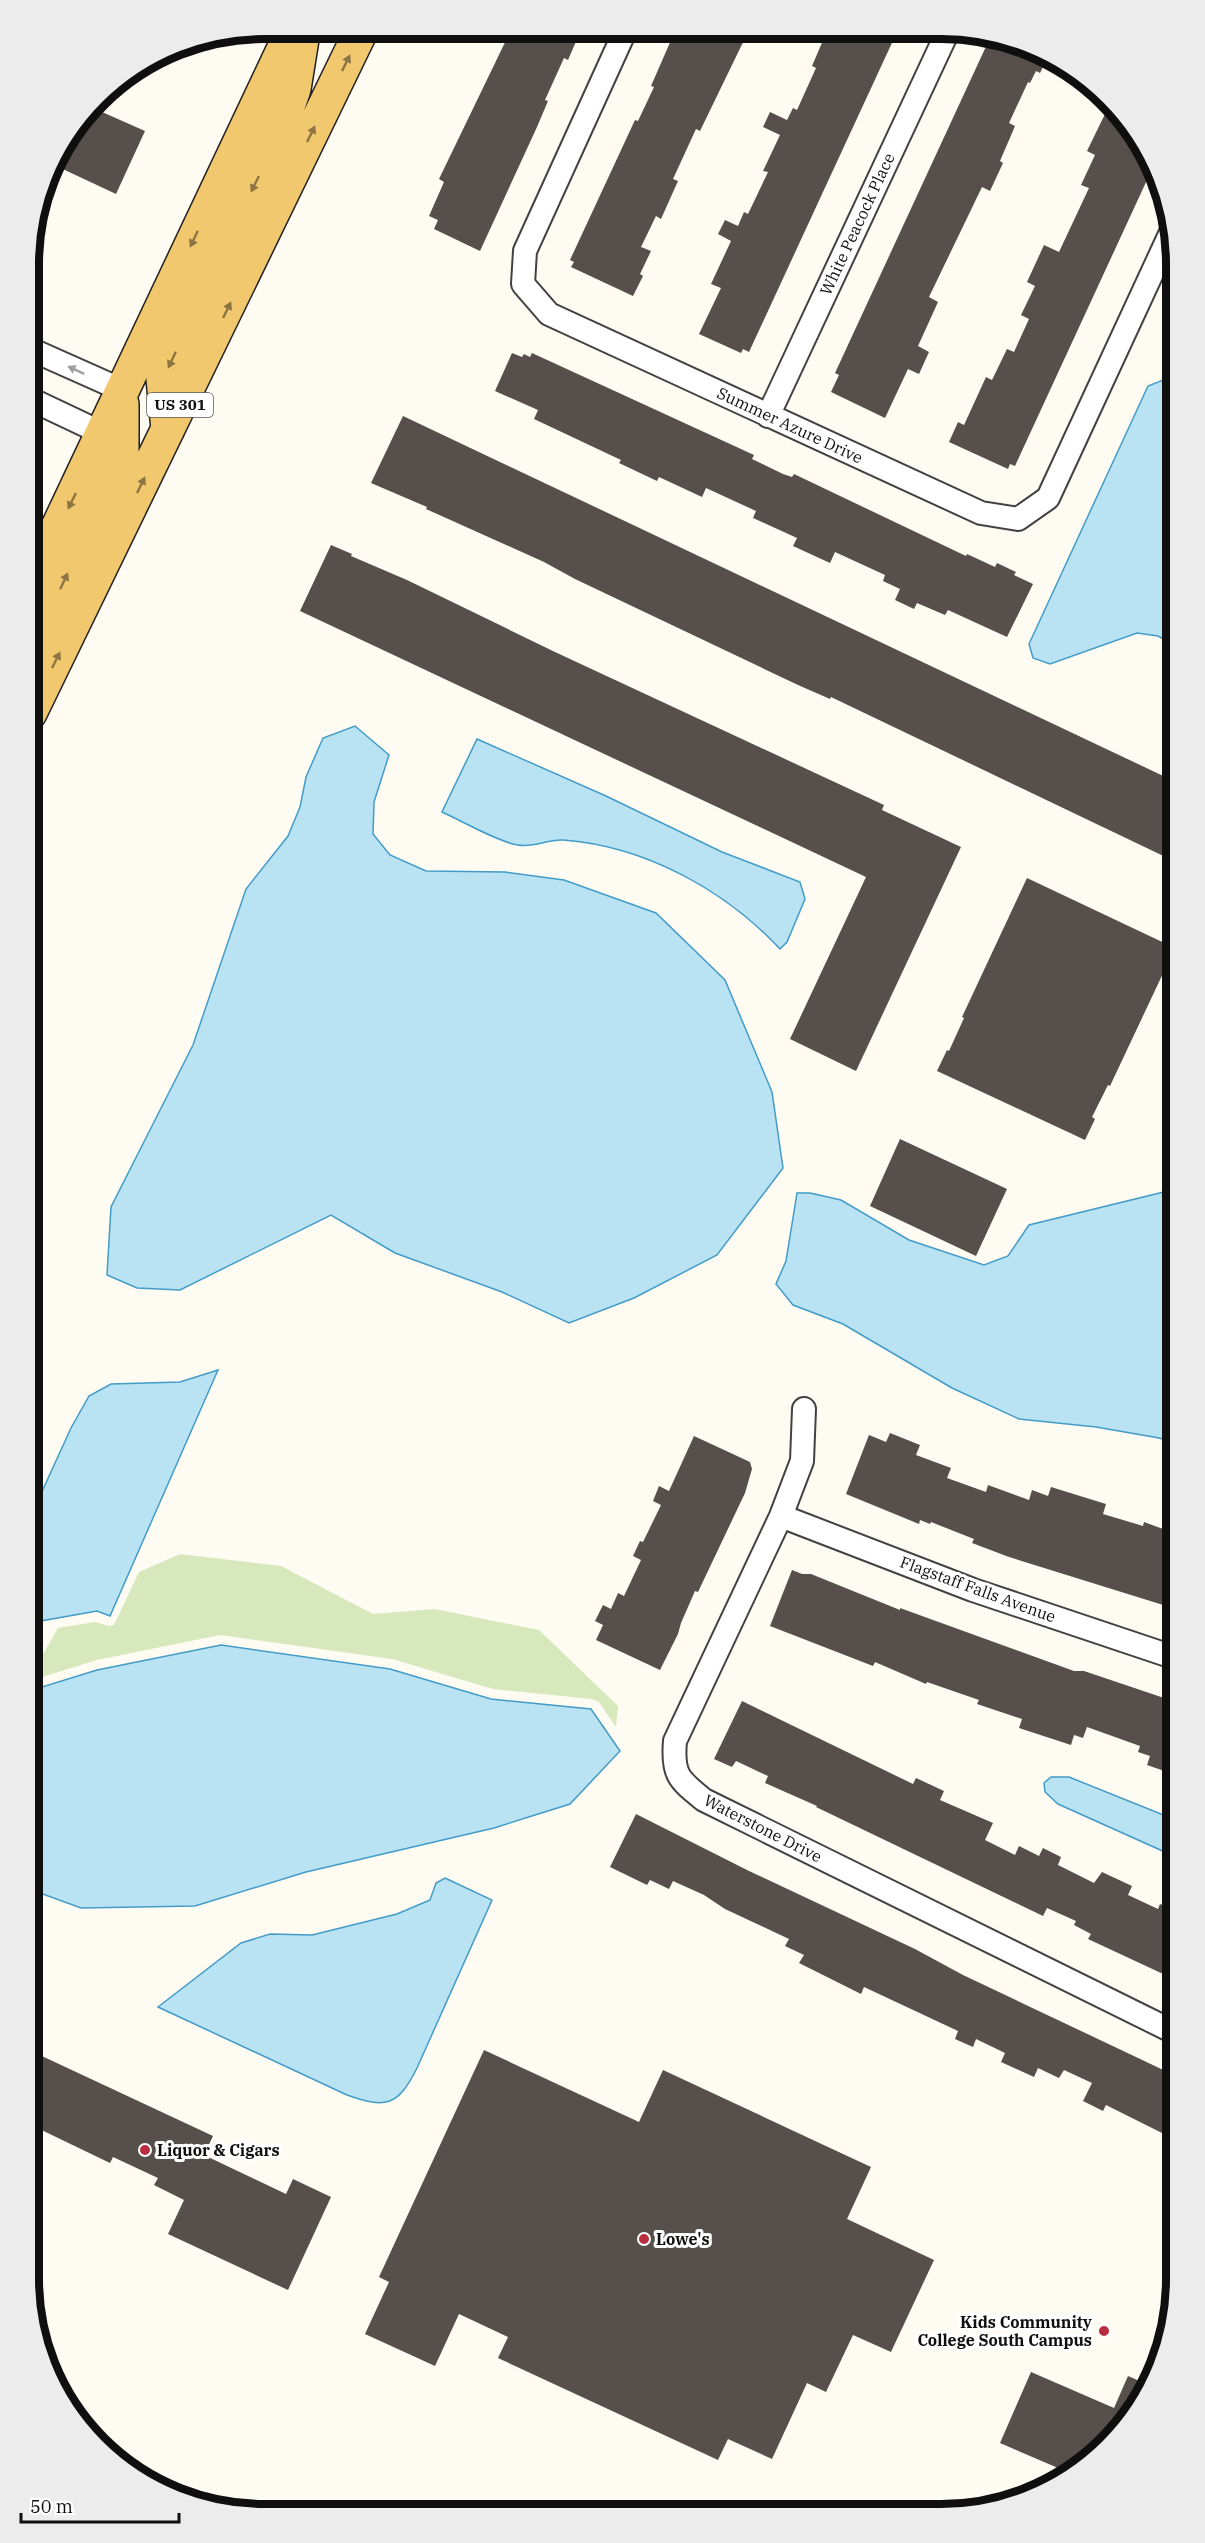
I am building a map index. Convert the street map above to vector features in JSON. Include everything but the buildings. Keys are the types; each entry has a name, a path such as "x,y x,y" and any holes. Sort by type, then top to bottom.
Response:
{"main road":[{"name":"US 301","path":"39,568 104,434 122,390 288,39"},
{"path":"168,429 163,379 277,139 294,88 302,39"},
{"name":"US 301","path":"39,694 357,39"},
{"path":"39,634 122,456 122,390"}],"street":[{"name":"Summer Azure Drive","path":"621,39 525,251 524,284 549,314 981,513 1018,519 1048,498 1165,245"},
{"name":"White Peacock Place","path":"768,416 944,39"},
{"path":"39,352 122,390"},
{"path":"39,403 104,434"},
{"name":"Waterstone Drive","path":"804,1409 802,1461 782,1516 675,1741 673,1763 683,1783 704,1800 1166,2028"},
{"name":"Flagstaff Falls Avenue","path":"782,1516 973,1590 1166,1655"}],"green space":[{"path":"180,1554 281,1566 373,1614 435,1609 539,1630 618,1706 616,1727 599,1702 592,1699 493,1689 392,1659 220,1635 97,1660 39,1678 39,1661 58,1628 95,1622 114,1625 139,1572"}],"water":[{"path":"1163,380 1166,381 1166,640 1158,636 1137,633 1050,664 1033,658 1029,644 1148,386"},
{"path":"355,726 389,755 374,802 373,834 390,855 426,871 505,872 564,880 656,913 725,980 772,1092 783,1168 717,1255 634,1298 569,1323 502,1292 395,1253 331,1215 180,1290 137,1288 107,1275 111,1207 193,1045 246,889 288,836 300,807 306,777 323,738"},
{"path":"477,739 606,796 722,852 800,882 805,899 787,942 780,949 734,908 709,890 682,875 624,851 563,840 518,845 491,836 442,812"},
{"path":"1166,1191 1166,1440 1096,1427 1019,1419 952,1388 843,1324 793,1305 776,1284 786,1261 797,1193 810,1193 841,1200 909,1240 984,1265 1008,1256 1029,1225"},
{"path":"218,1370 110,1616 97,1611 39,1621 39,1498 71,1428 89,1396 111,1384 180,1382"},
{"path":"221,1645 390,1669 491,1699 591,1709 620,1751 570,1804 494,1828 306,1872 195,1906 81,1908 39,1893 39,1688 97,1670"},
{"path":"1051,1777 1069,1777 1166,1816 1166,1853 1058,1804 1045,1792 1044,1783"},
{"path":"445,1878 492,1900 417,2068 404,2090 390,2101 372,2102 347,2095 158,2007 241,1943 270,1934 312,1935 397,1914 430,1900 436,1883"}],"place":[{"name":"Liquor & Cigars","path":"145,2150"},
{"name":"Lowe's","path":"644,2239"},
{"name":"Kids Community College South Campus","path":"1104,2331"}]}
